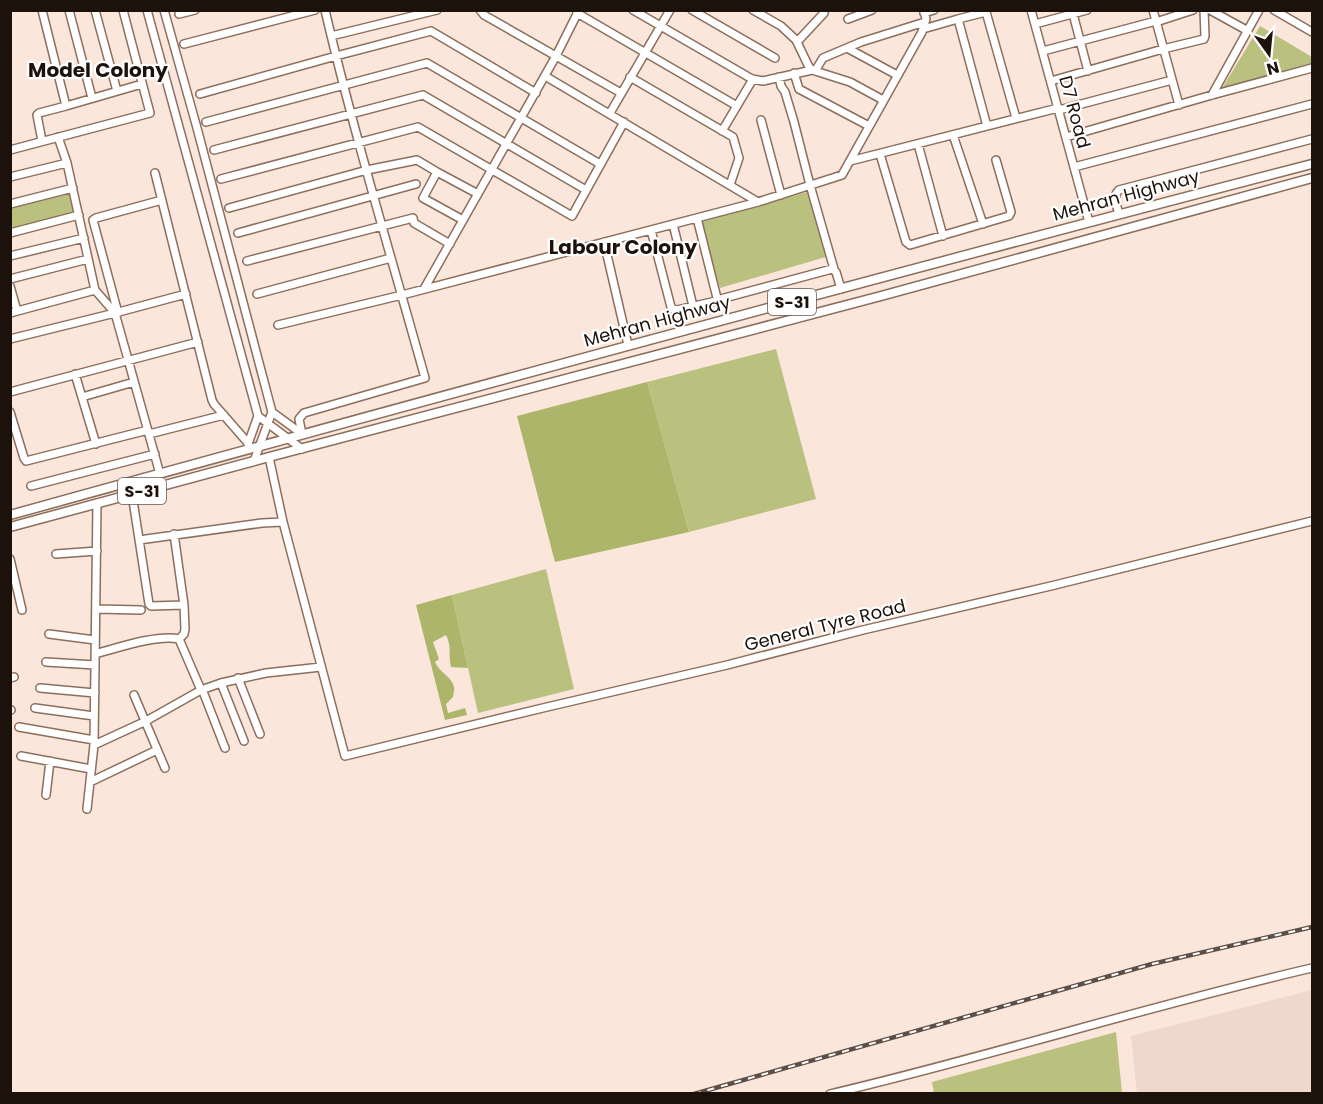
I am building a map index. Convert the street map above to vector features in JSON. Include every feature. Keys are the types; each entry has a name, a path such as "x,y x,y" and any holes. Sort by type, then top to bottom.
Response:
{"main road":[{"name":"Mehran Highway","path":"10,515 160,474 247,446 259,446 628,345 1312,164"},
{"name":"Mehran Highway","path":"10,527 934,282 1312,178"},
{"path":"929,265 934,282"}],"street":[{"path":"42,10 66,106"},
{"path":"69,10 92,98"},
{"path":"95,10 117,91"},
{"path":"10,150 150,113 123,10"},
{"path":"147,10 258,417 247,446"},
{"path":"164,10 272,412 254,461"},
{"path":"179,14 195,10"},
{"path":"184,44 315,10"},
{"path":"302,434 298,419 304,413 425,378 382,227 325,10"},
{"path":"331,36 437,10"},
{"path":"480,10 484,15 621,93"},
{"path":"633,10 753,79 763,81 813,70 823,58 861,42 986,12 1016,118"},
{"path":"610,113 670,10"},
{"path":"692,10 775,58"},
{"path":"753,10 781,26 797,42 809,67 813,70 850,82 883,100"},
{"path":"797,42 824,13 823,10"},
{"path":"848,19 872,10"},
{"path":"278,325 758,202 842,174 924,26 926,19 924,12 934,10"},
{"name":"D7 Road","path":"1031,10 1089,222"},
{"path":"1035,24 1087,10"},
{"path":"1153,10 1179,105"},
{"path":"1042,51 1156,22 1193,10"},
{"path":"1051,81 1205,38 1204,10"},
{"path":"1210,10 1248,30"},
{"path":"1212,95 1259,10"},
{"path":"1274,10 1312,32"},
{"path":"424,289 536,93 578,12 737,106"},
{"path":"1073,12 1088,71"},
{"path":"958,19 987,126"},
{"path":"200,94 431,30 536,93"},
{"path":"847,48 897,75"},
{"path":"206,122 427,63 600,164"},
{"path":"1066,137 1312,68"},
{"path":"794,73 799,88 869,126"},
{"path":"545,76 758,202"},
{"path":"630,77 733,137 739,158 730,185"},
{"path":"779,77 841,289"},
{"path":"722,131 753,79"},
{"path":"850,161 1172,80"},
{"path":"42,141 37,115 39,113 142,84"},
{"path":"214,150 423,94 586,190"},
{"path":"1074,168 1312,104"},
{"path":"761,120 781,195"},
{"path":"221,179 418,127 572,216 624,122"},
{"path":"953,135 983,224"},
{"path":"58,137 67,163 95,290 116,313"},
{"path":"1119,214 1115,197 1119,190 1312,139"},
{"path":"918,144 943,236"},
{"path":"880,154 906,242 909,244 1009,216 1011,214 996,160"},
{"path":"229,208 367,170 417,160 478,194"},
{"path":"10,177 67,163"},
{"path":"437,172 423,198 463,220"},
{"path":"155,173 212,400 247,446"},
{"path":"238,233 416,184"},
{"path":"10,204 73,188"},
{"path":"160,474 128,360 93,220 162,200"},
{"path":"10,233 79,215"},
{"path":"247,261 413,218 414,223 450,244"},
{"path":"697,218 717,300"},
{"path":"673,224 693,306"},
{"path":"651,230 671,307 677,310 834,269"},
{"path":"10,256 84,238"},
{"path":"604,242 628,345"},
{"path":"257,294 391,258"},
{"path":"10,279 88,259"},
{"path":"10,285 14,312 95,290"},
{"path":"10,339 186,294"},
{"path":"10,392 198,342"},
{"path":"75,375 96,444"},
{"path":"82,396 134,382"},
{"path":"10,412 13,434 26,461 224,415"},
{"path":"272,412 302,434"},
{"path":"258,417 302,449"},
{"path":"31,486 154,453"},
{"path":"19,727 94,743 146,722 201,690 221,683 279,671 321,667 283,522 269,457"},
{"path":"132,494 148,604 151,606 184,605"},
{"path":"87,809 94,743 97,503"},
{"name":"General Tyre Road","path":"321,667 345,756 1312,521"},
{"path":"139,540 262,522 283,522"},
{"path":"174,534 184,605 185,629 179,639"},
{"path":"56,554 97,551"},
{"path":"10,559 22,610"},
{"path":"96,609 141,610"},
{"path":"49,634 95,640"},
{"path":"95,654 151,640 179,639"},
{"path":"179,639 225,748"},
{"path":"46,662 95,665"},
{"path":"238,678 260,734"},
{"path":"221,683 244,741"},
{"path":"40,688 95,693"},
{"path":"134,695 165,768"},
{"path":"35,708 94,717"},
{"path":"90,782 157,750"},
{"path":"21,756 92,769"},
{"path":"46,795 50,761"},
{"path":"830,1094 1237,985 1312,968"}],"shaded area":[{"path":"1312,990 1312,1093 1137,1093 1131,1036"}],"green space":[{"path":"1260,26 1312,57 1312,65 1221,90"},
{"path":"71,191 76,213 11,231 10,205"},
{"path":"811,191 829,256 720,288 701,222"},
{"path":"776,349 816,499 689,532 647,382"},
{"path":"647,382 689,532 555,562 517,416"},
{"path":"546,569 574,689 478,713 452,595"},
{"path":"452,595 468,668 451,667 446,635 433,642 439,659 435,662 451,680 454,687 453,697 446,704 448,713 465,708 467,715 445,720 416,605"},
{"path":"1116,1032 1122,1093 934,1093 932,1082"}],"railway":[{"path":"694,1094 1152,964 1312,927"}],"district":[{"name":"Model Colony","path":"98,70"},
{"name":"Labour Colony","path":"623,247"}]}
